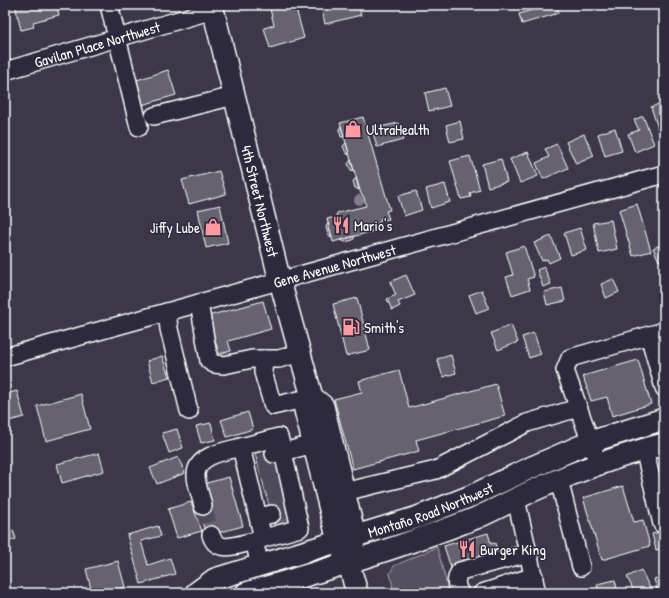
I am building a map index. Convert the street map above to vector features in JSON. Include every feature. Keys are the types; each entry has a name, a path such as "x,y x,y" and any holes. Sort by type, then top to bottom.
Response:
{"main road":[{"name":"4th Street Northwest","path":"212,7 280,281 312,397 323,406 344,492 349,564 357,593"},
{"name":"4th Street Northwest","path":"312,397 305,410 314,444 347,538"},
{"name":"Montaño Road Northwest","path":"196,593 215,579 418,517 444,507 590,442 664,419"},
{"name":"Montaño Road Northwest","path":"246,593 349,564 478,517 598,463 654,446"}],"street":[{"path":"108,5 139,127"},
{"name":"Gavilan Place Northwest","path":"5,71 117,38 212,7"},
{"path":"154,116 234,96"},
{"name":"Gene Avenue Northwest","path":"5,357 664,174"},
{"path":"199,303 209,361 214,364 224,365 252,359 280,359 300,353"},
{"path":"167,312 169,329 189,411"},
{"path":"598,463 565,370 570,358 657,333 664,388"},
{"path":"264,359 262,372 273,406 312,397"},
{"path":"344,492 436,470 527,423 578,408"},
{"path":"211,535 212,541 219,547 228,547 258,540 300,528 285,481 279,437 256,484 258,540 260,565"},
{"path":"285,481 314,444"},
{"path":"654,446 662,524"},
{"path":"203,506 196,474 201,463 212,455 256,484"},
{"path":"559,480 581,567"},
{"path":"516,499 538,593"},
{"path":"460,593 456,582 456,577 460,571 529,553"},
{"path":"482,593 534,576"}],"shaded area":[{"path":"437,547 449,593 394,593 390,573 394,566"}],"building":[{"path":"15,5 56,5 59,15 33,22 34,27 21,30"},
{"path":"276,5 295,5 304,38 270,48 264,28 274,25 270,9 276,7"},
{"path":"321,5 358,5 361,15 325,24"},
{"path":"548,5 556,5 559,13 522,24 519,14"},
{"path":"168,70 176,95 142,105 134,81"},
{"path":"445,88 450,106 429,111 425,93"},
{"path":"664,102 664,141 662,141 651,107"},
{"path":"643,116 654,144 635,152 628,134 639,130 634,120"},
{"path":"363,117 390,210 386,211 389,219 383,220 382,217 374,231 333,242 327,219 336,217 337,213 366,206 340,123"},
{"path":"460,121 464,139 450,142 446,125"},
{"path":"398,123 403,140 377,147 372,129"},
{"path":"341,126 344,137 341,137 339,129"},
{"path":"615,128 622,151 605,156 598,134"},
{"path":"584,134 594,156 576,164 566,142"},
{"path":"346,143 349,155 346,153 343,146"},
{"path":"557,144 568,168 543,179 536,163 549,157 545,149"},
{"path":"528,152 538,176 520,183 510,159"},
{"path":"470,156 480,190 470,193 471,197 461,199 450,161"},
{"path":"501,159 507,182 488,187 482,164"},
{"path":"351,160 354,171 351,170 348,164"},
{"path":"219,171 226,194 189,204 182,180"},
{"path":"356,178 359,190 355,188 353,181"},
{"path":"445,184 450,202 431,208 426,189"},
{"path":"416,191 422,210 404,216 398,196"},
{"path":"637,204 651,251 633,256 619,210"},
{"name":"Jiffy Lube","path":"220,205 228,243 206,248 198,210"},
{"path":"611,220 617,249 599,253 593,223"},
{"path":"328,223 332,238 328,235 326,227"},
{"path":"580,228 587,250 571,255 564,233"},
{"path":"355,236 353,240 345,242 341,240"},
{"path":"551,236 560,258 549,263 547,259 542,261 534,243"},
{"path":"664,244 664,259 659,261 653,248"},
{"path":"524,246 534,277 527,279 530,289 512,295 506,277 513,275 506,252"},
{"path":"544,267 551,284 543,287 537,270"},
{"path":"406,275 415,295 398,302 400,306 392,310 387,299 396,295 390,282"},
{"path":"613,279 619,292 606,298 601,284"},
{"path":"562,288 565,301 547,305 544,292"},
{"path":"482,290 489,308 476,313 469,295"},
{"name":"Smith's","path":"357,298 370,350 346,356 333,304"},
{"path":"263,301 271,329 228,341 231,351 219,354 208,316"},
{"path":"511,325 518,342 498,350 491,333"},
{"path":"534,333 541,354 529,358 522,337"},
{"path":"451,355 456,373 443,377 437,359"},
{"path":"162,356 169,377 153,382 147,361"},
{"path":"638,360 651,404 612,416 607,397 591,401 583,376"},
{"path":"399,370 409,408 496,384 505,416 416,440 419,451 353,469 334,399 362,392 359,381"},
{"path":"17,391 24,417 5,422 5,394"},
{"path":"81,394 90,429 46,441 37,406"},
{"path":"248,412 253,429 227,437 221,420"},
{"path":"211,423 215,440 201,443 196,426"},
{"path":"177,429 183,448 169,453 162,433"},
{"path":"271,441 294,525 276,530 253,446"},
{"path":"99,453 104,471 62,483 57,464"},
{"path":"178,457 185,473 157,484 150,468"},
{"path":"229,477 243,526 206,536 198,507 203,484"},
{"path":"623,486 634,522 643,520 650,546 602,560 583,498"},
{"path":"191,502 202,531 177,538 168,509"},
{"path":"158,526 161,536 141,541 148,565 170,558 175,574 141,584 127,535"},
{"path":"13,530 16,539 5,543 5,532"},
{"path":"664,531 664,548 656,550 652,534"},
{"path":"488,533 491,544 495,543 498,553 451,568 444,546"},
{"path":"118,561 125,587 100,593 92,593 86,569"},
{"path":"641,570 652,592 635,593 627,577"},
{"path":"664,576 664,593 658,593 654,579"},
{"path":"615,580 618,593 599,593 597,584"},
{"path":"586,590 587,593 572,593 572,592"}],"tunnel":[{"path":"257,459 274,454"},
{"path":"260,472 278,468"},
{"path":"264,485 282,481"},
{"path":"268,500 286,496"},
{"path":"203,506 211,535"},
{"path":"272,514 289,509"}],"place":[{"name":"UltraHealth","path":"353,129"},
{"name":"Mario's","path":"341,225"},
{"name":"Jiffy Lube","path":"213,227"},
{"name":"Smith's","path":"351,327"},
{"name":"Burger King","path":"467,549"}]}
